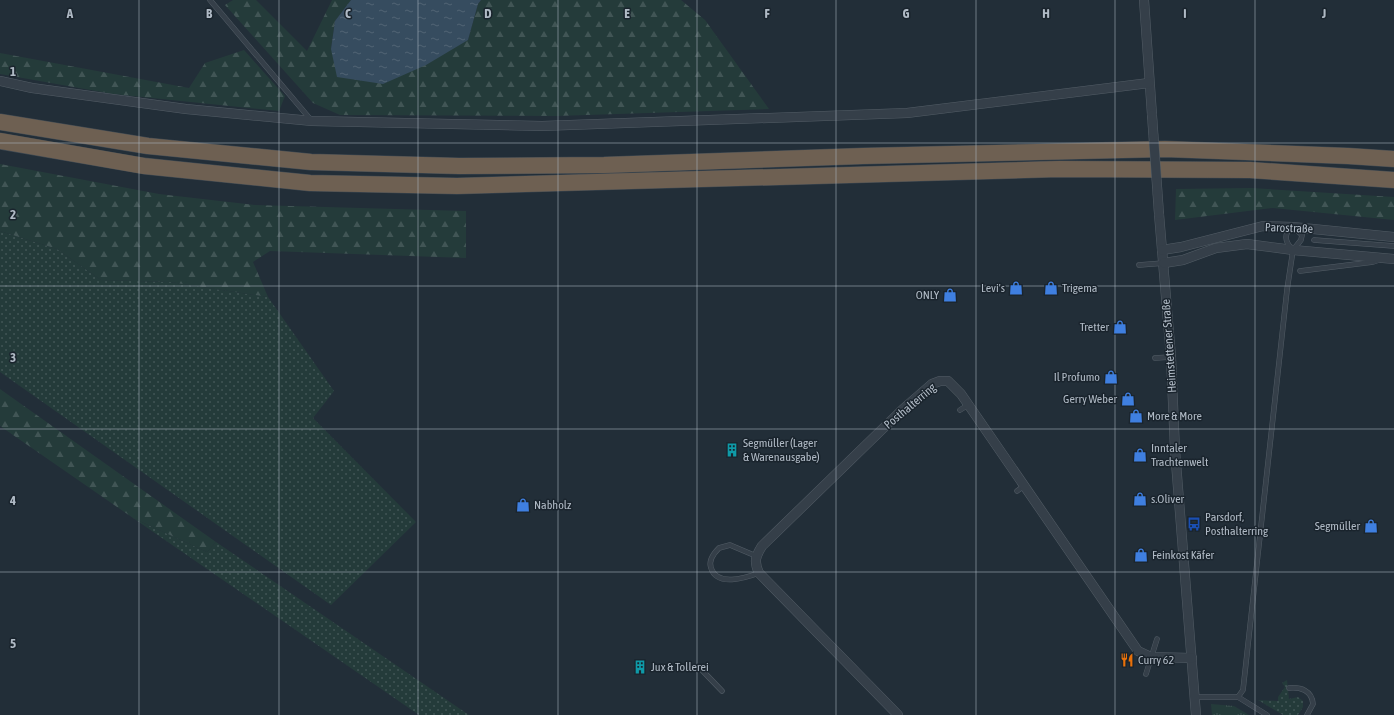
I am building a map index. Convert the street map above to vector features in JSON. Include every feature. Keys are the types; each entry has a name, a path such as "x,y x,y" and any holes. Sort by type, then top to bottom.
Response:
{"highway":[{"path":"0,122 148,146 311,162 459,166 604,165 863,156 1165,149 1340,155 1394,159"},
{"path":"0,141 144,166 310,183 457,186 1059,169 1250,170 1394,180"}],"street":[{"name":"Heimstettener Straße","path":"1144,0 1149,83 1171,357 1175,450 1196,715"},
{"path":"0,81 32,88 186,109 312,121 542,126 907,113 1149,83"},
{"name":"Parostraße","path":"1162,250 1181,247 1263,226 1293,227 1394,237"},
{"name":"Parostraße","path":"1164,263 1182,260 1216,248 1247,244 1293,250 1394,259"},
{"name":"Posthalterring","path":"756,556 762,546 863,447 932,384 940,381 948,381 968,405 1021,488 1138,651 1151,657"},
{"path":"756,556 755,563 759,573 898,715"},
{"path":"1151,657 1192,658"}],"lane":[{"path":"210,0 312,121"},
{"path":"1238,697 1243,690 1291,260 1293,250 1301,240 1302,235 1293,227 1287,232 1286,237 1288,245 1293,250"},
{"path":"1314,240 1394,246"},
{"path":"1300,271 1374,262 1383,258"},
{"path":"1139,265 1164,263"},
{"path":"1155,358 1171,357"},
{"path":"960,410 968,405"},
{"path":"756,556 730,545 718,548 711,558 710,567 715,574 722,579 738,579 759,573"},
{"path":"1146,674 1157,640"},
{"path":"699,667 722,691"},
{"path":"1289,688 1299,687 1310,694 1313,704 1307,715"},
{"path":"1195,697 1238,697 1267,715"}],"green space":[{"path":"233,0 256,0 307,51 332,0 351,0 335,21 331,49 468,40 478,4 481,0 681,0 705,20 769,109 556,116 340,115 313,103 225,5"},
{"path":"244,50 285,96 279,111 113,94 0,74 0,53 189,88 205,63"},
{"path":"0,164 159,194 255,205 466,211 466,258 270,251 253,262 268,297 170,282 101,280 57,249 0,231"},
{"path":"1251,188 1394,197 1394,220 1273,208 1175,220 1176,189"},
{"path":"0,231 57,249 101,280 170,282 268,297 334,391 313,418 416,522 331,605 0,372"},
{"path":"0,389 216,542 207,552 133,518 0,426"},
{"path":"133,518 207,552 216,542 469,715 419,715"},
{"path":"1287,680 1289,699 1298,697 1303,701 1303,707 1298,715 1283,715 1258,700 1278,701 1278,697 1285,687 1282,683"},
{"path":"1211,704 1234,706 1249,715 1212,715"}],"water":[{"path":"351,0 481,0 478,4 468,40 426,65 383,84 337,77 331,49 335,21"}],"place":[{"name":"Levi's","path":"1016,288"},
{"name":"Trigema","path":"1051,288"},
{"name":"ONLY","path":"950,295"},
{"name":"Tretter","path":"1120,327"},
{"name":"Il Profumo","path":"1111,377"},
{"name":"Gerry Weber","path":"1128,399"},
{"name":"More & More","path":"1136,416"},
{"name":"Segmüller (Lager & Warenausgabe)","path":"732,450"},
{"name":"Inntaler Trachtenwelt","path":"1140,455"},
{"name":"s.Oliver","path":"1140,499"},
{"name":"Nabholz","path":"523,505"},
{"name":"Parsdorf, Posthalterring","path":"1194,524"},
{"name":"Segmüller","path":"1371,526"},
{"name":"Feinkost Käfer","path":"1141,555"},
{"name":"Curry 62","path":"1127,660"},
{"name":"Jux & Tollerei","path":"640,667"}]}
